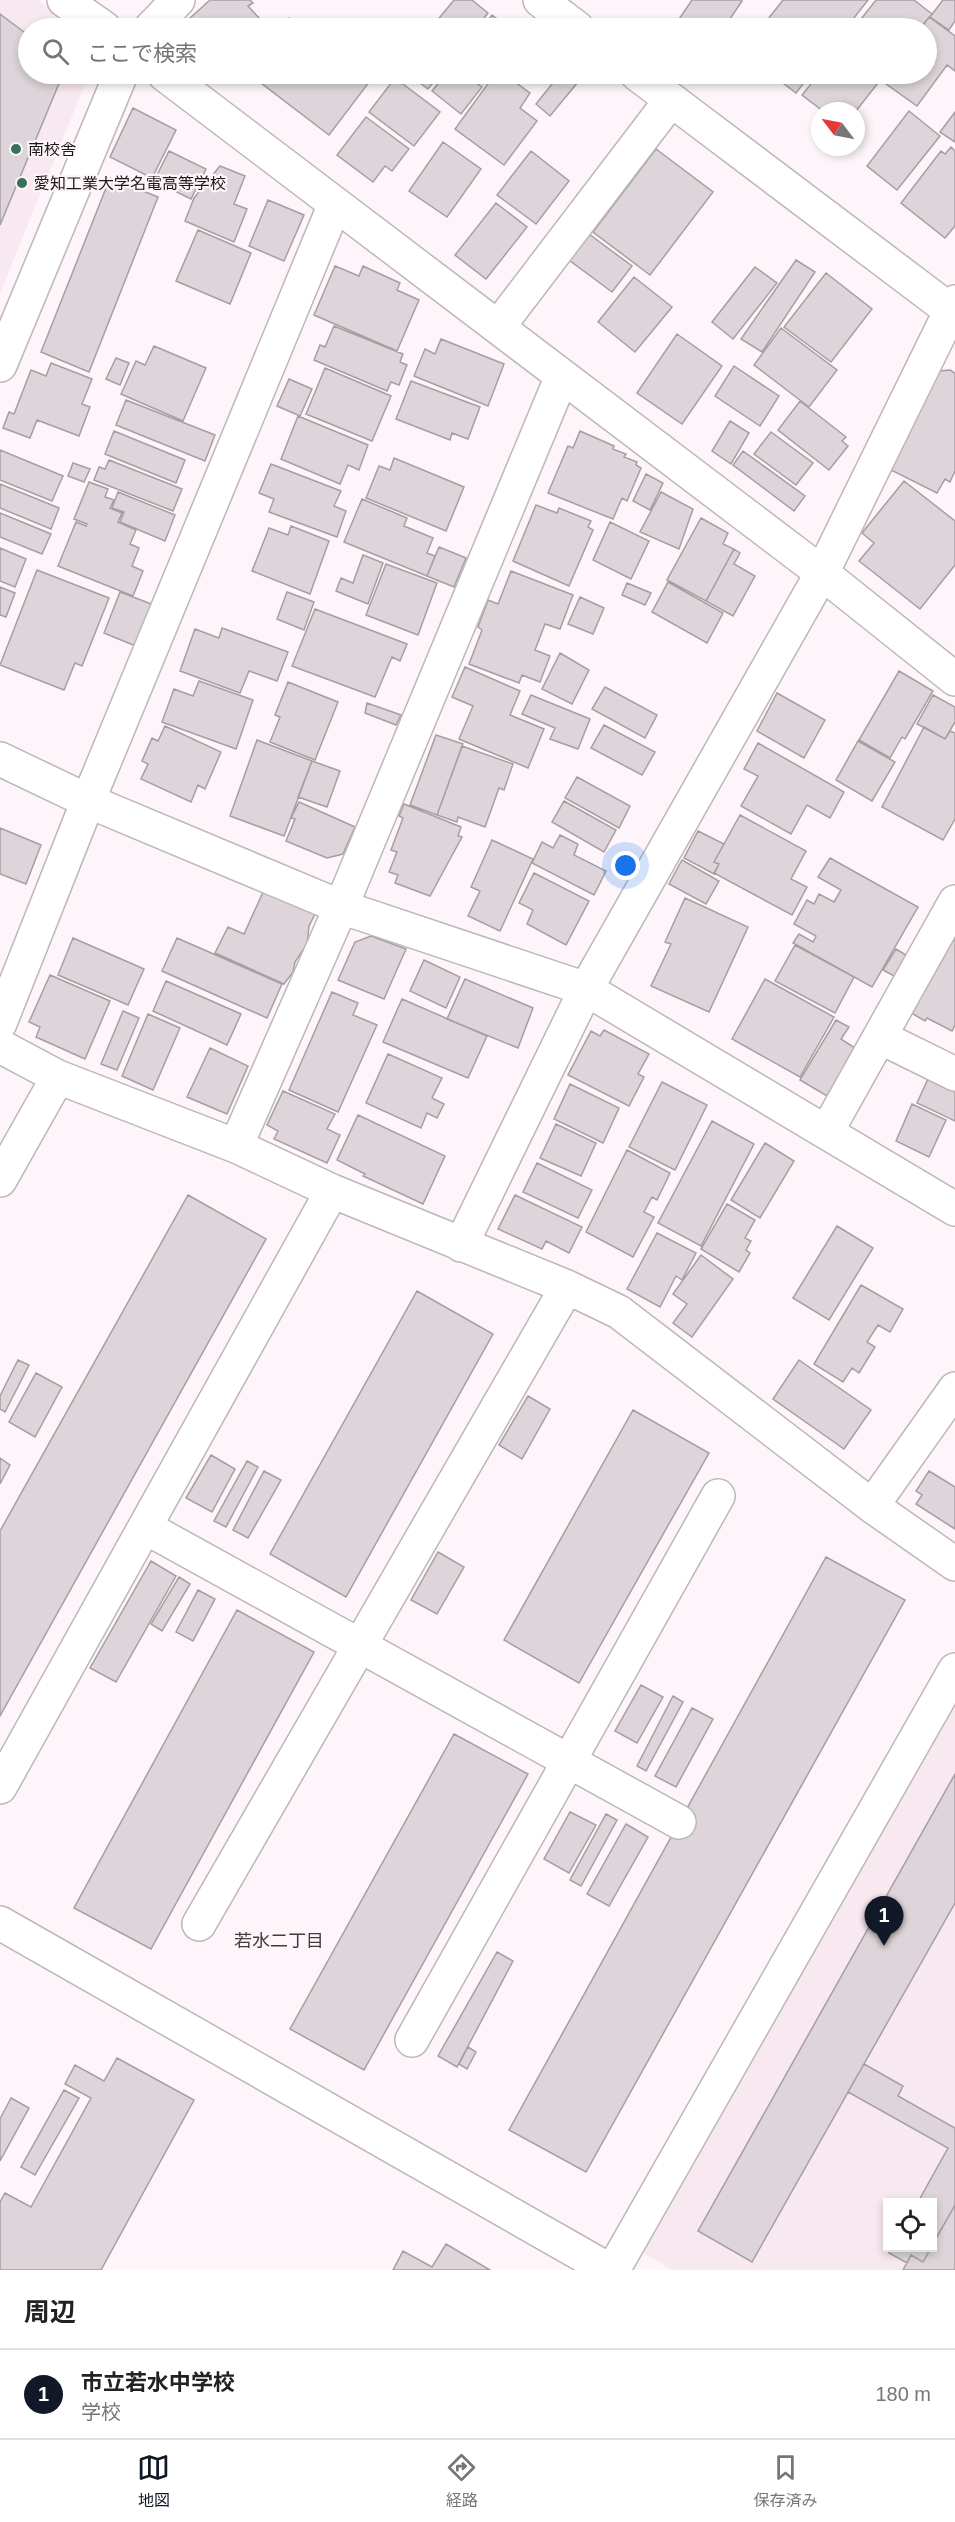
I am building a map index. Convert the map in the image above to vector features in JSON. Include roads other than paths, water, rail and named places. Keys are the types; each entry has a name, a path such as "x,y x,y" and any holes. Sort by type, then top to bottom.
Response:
{"street":[{"path":"64,0 90,18"},
{"path":"161,18 178,0"},
{"path":"540,0 564,18"},
{"path":"0,365 117,84"},
{"path":"177,84 822,573 955,679"},
{"path":"461,1245 586,989 822,573 953,308 650,84"},
{"path":"498,327 671,100"},
{"path":"0,1023 88,801 335,204"},
{"path":"236,1146 341,908 562,376"},
{"path":"0,759 88,801 341,908 586,989 955,1209"},
{"path":"827,1131 955,902"},
{"path":"879,1037 955,1074"},
{"path":"0,1046 58,1077 236,1146 332,1191 567,1287 619,1312 872,1506 955,1564"},
{"path":"0,1180 58,1077"},
{"path":"0,1787 332,1191"},
{"path":"199,1924 567,1287"},
{"path":"872,1506 955,1389"},
{"path":"412,2040 567,1760 718,1496"},
{"path":"145,1527 680,1822"},
{"path":"0,1923 611,2270 955,1670"}],"place":[{"name":"南校舎","path":"16,149"},
{"name":"愛知工業大学名電高等学校","path":"22,183"},
{"name":"市立若水中学校","path":"884,1946"}],"district":[{"name":"若水二丁目","path":"279,1941"}]}
